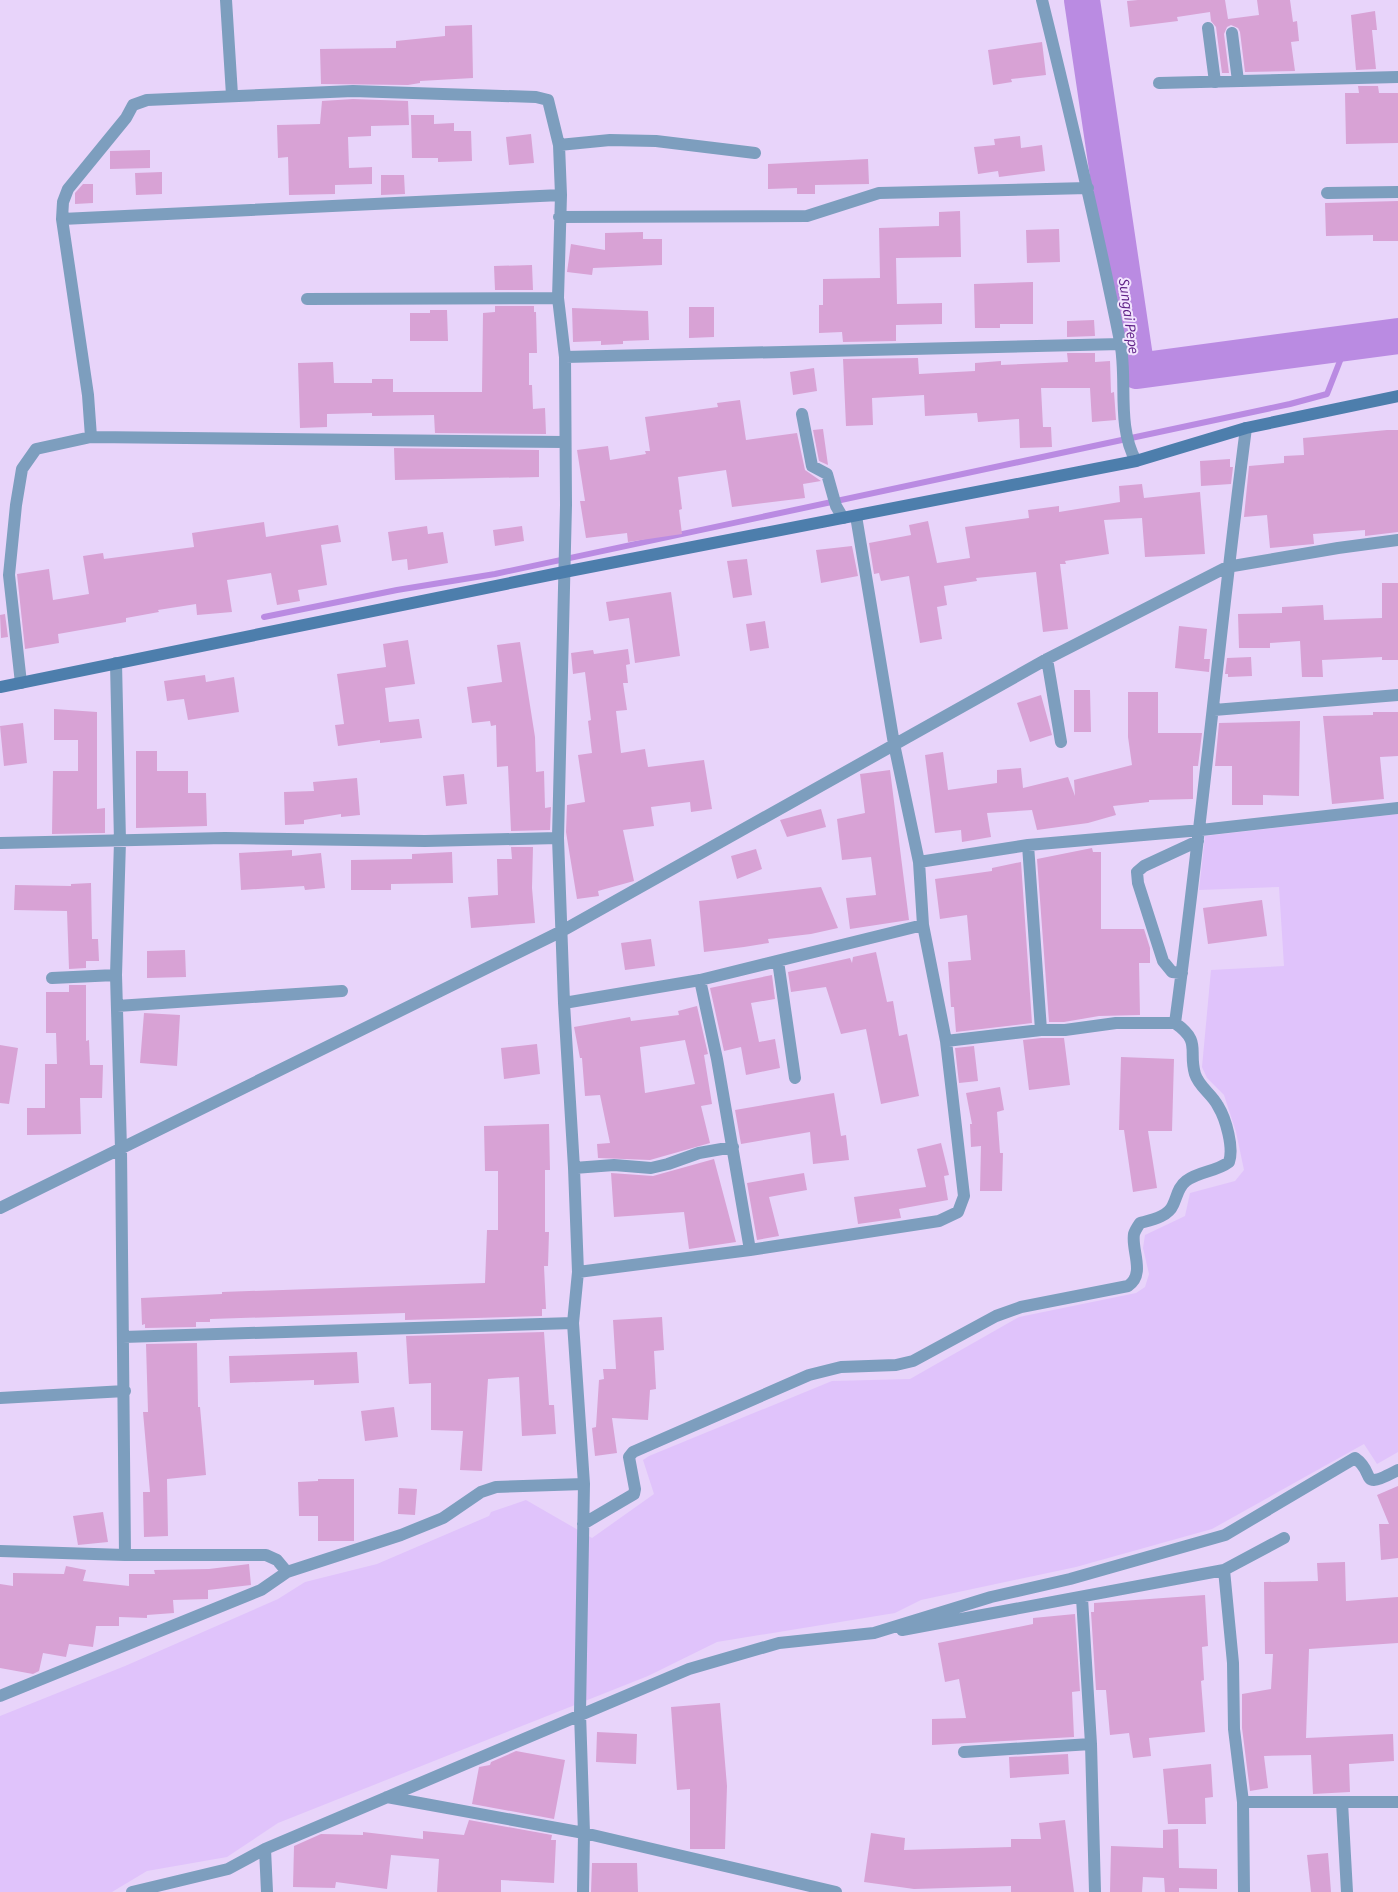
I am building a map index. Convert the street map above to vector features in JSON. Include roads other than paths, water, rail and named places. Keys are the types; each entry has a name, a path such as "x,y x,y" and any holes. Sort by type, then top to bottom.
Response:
{"main road":[{"path":"0,687 564,572 856,516 1134,457 1246,428 1398,396"}],"street":[{"path":"226,0 232,95"},
{"path":"1042,0 1088,188 1121,344 1125,426 1134,457"},
{"path":"1208,28 1215,82"},
{"path":"1232,33 1238,81"},
{"path":"1159,83 1398,77"},
{"path":"91,437 88,395 62,219 63,202 68,189 126,118 133,105 147,100 353,91 536,97 548,100 559,145 561,195 558,298 565,357 564,442 566,505 558,838 564,1003 578,1272 573,1323 584,1484 580,1713 584,1833 583,1892"},
{"path":"559,145 610,140 656,141 755,154"},
{"path":"559,217 807,216 879,193 1088,188"},
{"path":"1327,193 1398,192"},
{"path":"62,219 561,195"},
{"path":"307,299 558,298"},
{"path":"565,357 1121,344"},
{"path":"802,414 812,466 827,474 836,506 843,518"},
{"path":"1175,1023 1200,835 1227,567 1246,428"},
{"path":"21,683 9,574 16,505 22,469 36,449 91,437 564,442"},
{"path":"578,1272 750,1250 940,1221 958,1212 964,1196 946,1041 923,925 919,862 894,744 856,516"},
{"path":"0,1208 562,931 1047,659 1227,567 1398,540"},
{"path":"1047,659 1061,742"},
{"path":"116,663 120,840 116,974 121,1149 125,1555"},
{"path":"1214,710 1398,695"},
{"path":"919,862 1028,845 1200,835 1398,808"},
{"path":"1182,973 1172,972 1163,961 1138,883 1137,872 1144,866 1200,835"},
{"path":"0,843 225,838 425,841 558,838"},
{"path":"1028,845 1041,1030"},
{"path":"564,1003 700,980 923,925"},
{"path":"778,961 796,1078"},
{"path":"52,978 116,974"},
{"path":"700,980 733,1147 750,1250"},
{"path":"117,1006 342,991"},
{"path":"583,1524 634,1494 635,1489 629,1457 633,1452 808,1375 841,1367 896,1365 913,1361 996,1316 1021,1307 1122,1288 1133,1283 1137,1261 1134,1234 1140,1223 1165,1215 1173,1207 1184,1183 1195,1175 1222,1167 1230,1158 1227,1131 1218,1106 1199,1083 1195,1073 1194,1046 1187,1031 1175,1023 1116,1022 1065,1030 1041,1030 946,1041"},
{"path":"574,1168 614,1166 651,1168 698,1153 733,1147"},
{"path":"123,1337 573,1323"},
{"path":"0,1398 124,1391"},
{"path":"874,1633 991,1597 1070,1579 1225,1535 1355,1458 1360,1461 1367,1477 1373,1480 1378,1480 1398,1470"},
{"path":"0,1696 261,1590 287,1572 401,1535 443,1518 481,1492 496,1487 584,1484"},
{"path":"132,1892 228,1869 264,1849 580,1713 689,1669 779,1643 922,1628 1082,1598 1146,1583 1224,1570 1284,1538"},
{"path":"0,1551 125,1555 266,1555 277,1560 287,1572"},
{"path":"1224,1570 1233,1663 1234,1729 1243,1802 1244,1892"},
{"path":"1082,1598 1091,1744 1095,1892"},
{"path":"964,1752 1091,1744"},
{"path":"387,1797 584,1833 836,1892"},
{"path":"1243,1802 1398,1802"},
{"path":"1342,1802 1346,1892"},
{"path":"264,1849 267,1892"}],"waterway":[{"name":"Sungai Pepe","path":"1082,0 1137,371 1398,336"},
{"path":"264,617 397,590 495,574 1290,404 1327,394 1347,343"}]}
